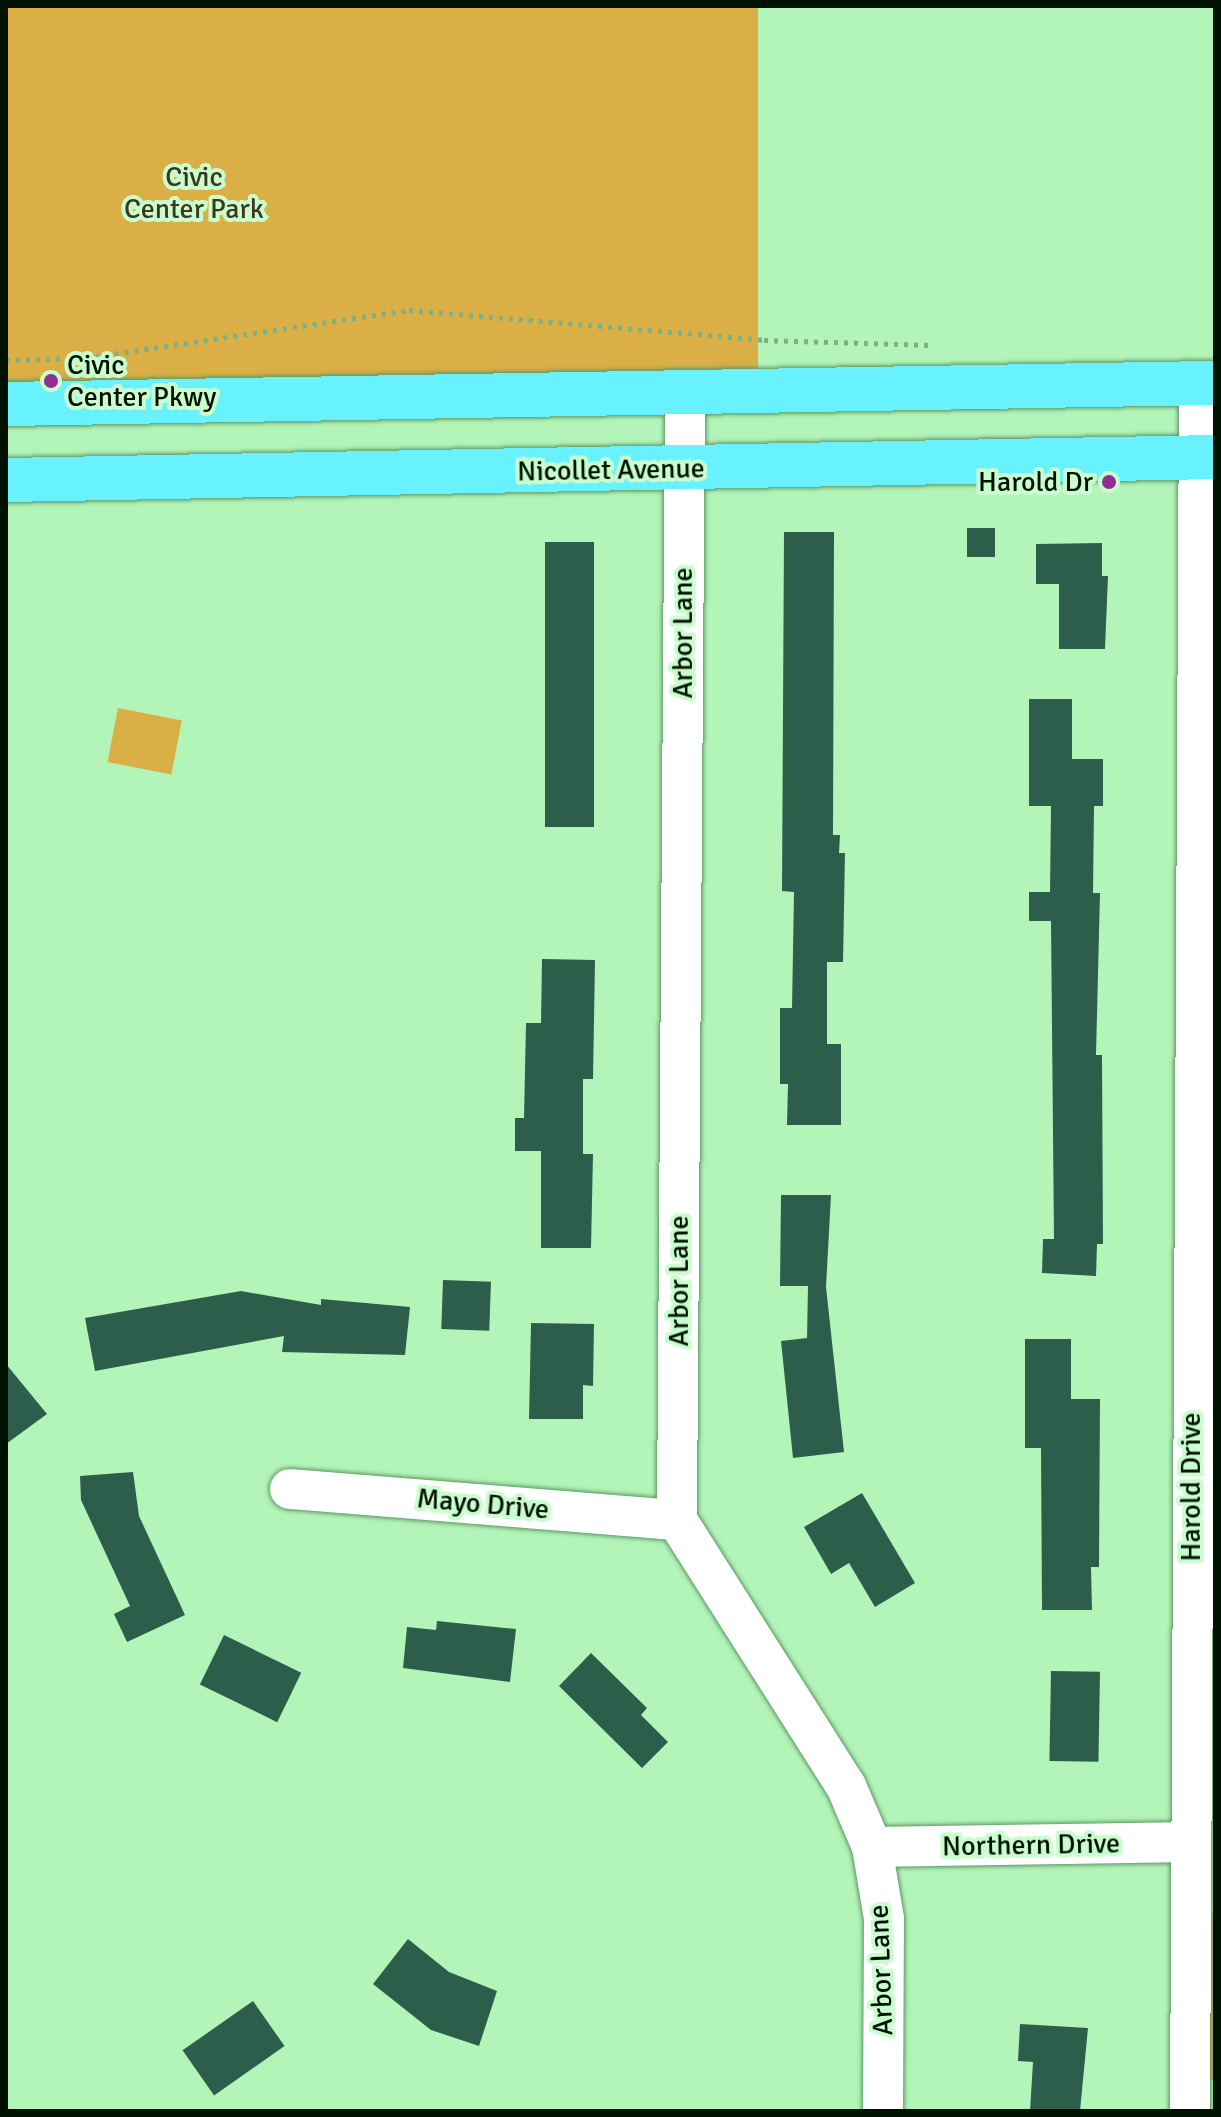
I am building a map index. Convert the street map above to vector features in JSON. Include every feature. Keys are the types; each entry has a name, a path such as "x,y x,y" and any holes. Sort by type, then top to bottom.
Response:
{"main road":[{"path":"6,404 1207,384"},
{"name":"Nicollet Avenue","path":"6,480 1207,458"}],"street":[{"name":"Harold Drive","path":"1190,2111 1203,1988 1190,1842 1202,1681 1207,384"},
{"name":"Arbor Lane","path":"685,395 677,1520 846,1786 872,1847 884,1919 883,2111"},
{"name":"Mayo Drive","path":"290,1489 677,1520"},
{"name":"Northern Drive","path":"872,1847 1190,1842"}],"path":[{"path":"6,360 85,358 409,310 764,340 936,345"}],"green space":[{"name":"Civic Center Park","path":"6,6 758,6 758,383 6,383"},
{"path":"118,708 182,720 171,774 108,762"},
{"path":"1190,1913 1215,1913 1215,2080 1190,2080"}],"building":[{"path":"967,528 995,528 995,557 967,557"},
{"path":"784,532 834,532 833,835 840,835 839,853 845,853 843,962 827,962 827,1044 841,1044 841,1125 787,1125 788,1084 780,1084 780,1008 792,1008 794,892 782,891"},
{"path":"545,542 594,542 594,827 545,827"},
{"path":"1102,543 1102,576 1108,576 1105,649 1059,649 1059,584 1036,584 1036,544"},
{"path":"1029,699 1072,699 1072,759 1103,759 1103,806 1094,806 1093,893 1100,893 1096,1055 1102,1055 1103,1244 1097,1244 1096,1276 1042,1273 1043,1239 1054,1239 1051,921 1029,921 1029,892 1050,892 1051,806 1029,806"},
{"path":"542,959 595,960 593,1079 583,1079 583,1154 593,1154 591,1248 541,1248 541,1151 515,1151 515,1118 524,1118 526,1023 541,1023"},
{"path":"781,1195 831,1195 826,1287 844,1452 793,1458 781,1341 807,1338 808,1286 780,1286"},
{"path":"443,1280 491,1282 489,1331 441,1329"},
{"path":"241,1291 321,1305 321,1299 410,1307 405,1355 282,1352 284,1336 95,1371 85,1318"},
{"path":"531,1323 594,1324 593,1386 583,1385 583,1419 529,1419"},
{"path":"1025,1339 1071,1339 1071,1399 1100,1399 1099,1567 1091,1567 1092,1610 1042,1610 1041,1448 1025,1448"},
{"path":"6,1364 47,1414 6,1444"},
{"path":"133,1472 139,1516 185,1615 127,1642 114,1614 130,1606 81,1500 80,1476"},
{"path":"862,1493 915,1583 875,1607 849,1563 831,1574 804,1527"},
{"path":"437,1621 516,1629 510,1682 403,1668 407,1627 436,1630"},
{"path":"224,1635 301,1673 277,1722 200,1684"},
{"path":"591,1653 647,1708 641,1715 668,1742 642,1768 559,1686"},
{"path":"1051,1671 1100,1672 1098,1762 1049,1761"},
{"path":"408,1939 449,1972 497,1991 479,2046 431,2030 373,1984"},
{"path":"253,2001 285,2046 214,2095 183,2050"},
{"path":"1020,2024 1088,2028 1080,2111 1030,2111 1033,2062 1018,2061"}],"place":[{"name":"Civic Center Pkwy","path":"51,381"},
{"name":"Harold Dr","path":"1109,482"}]}
